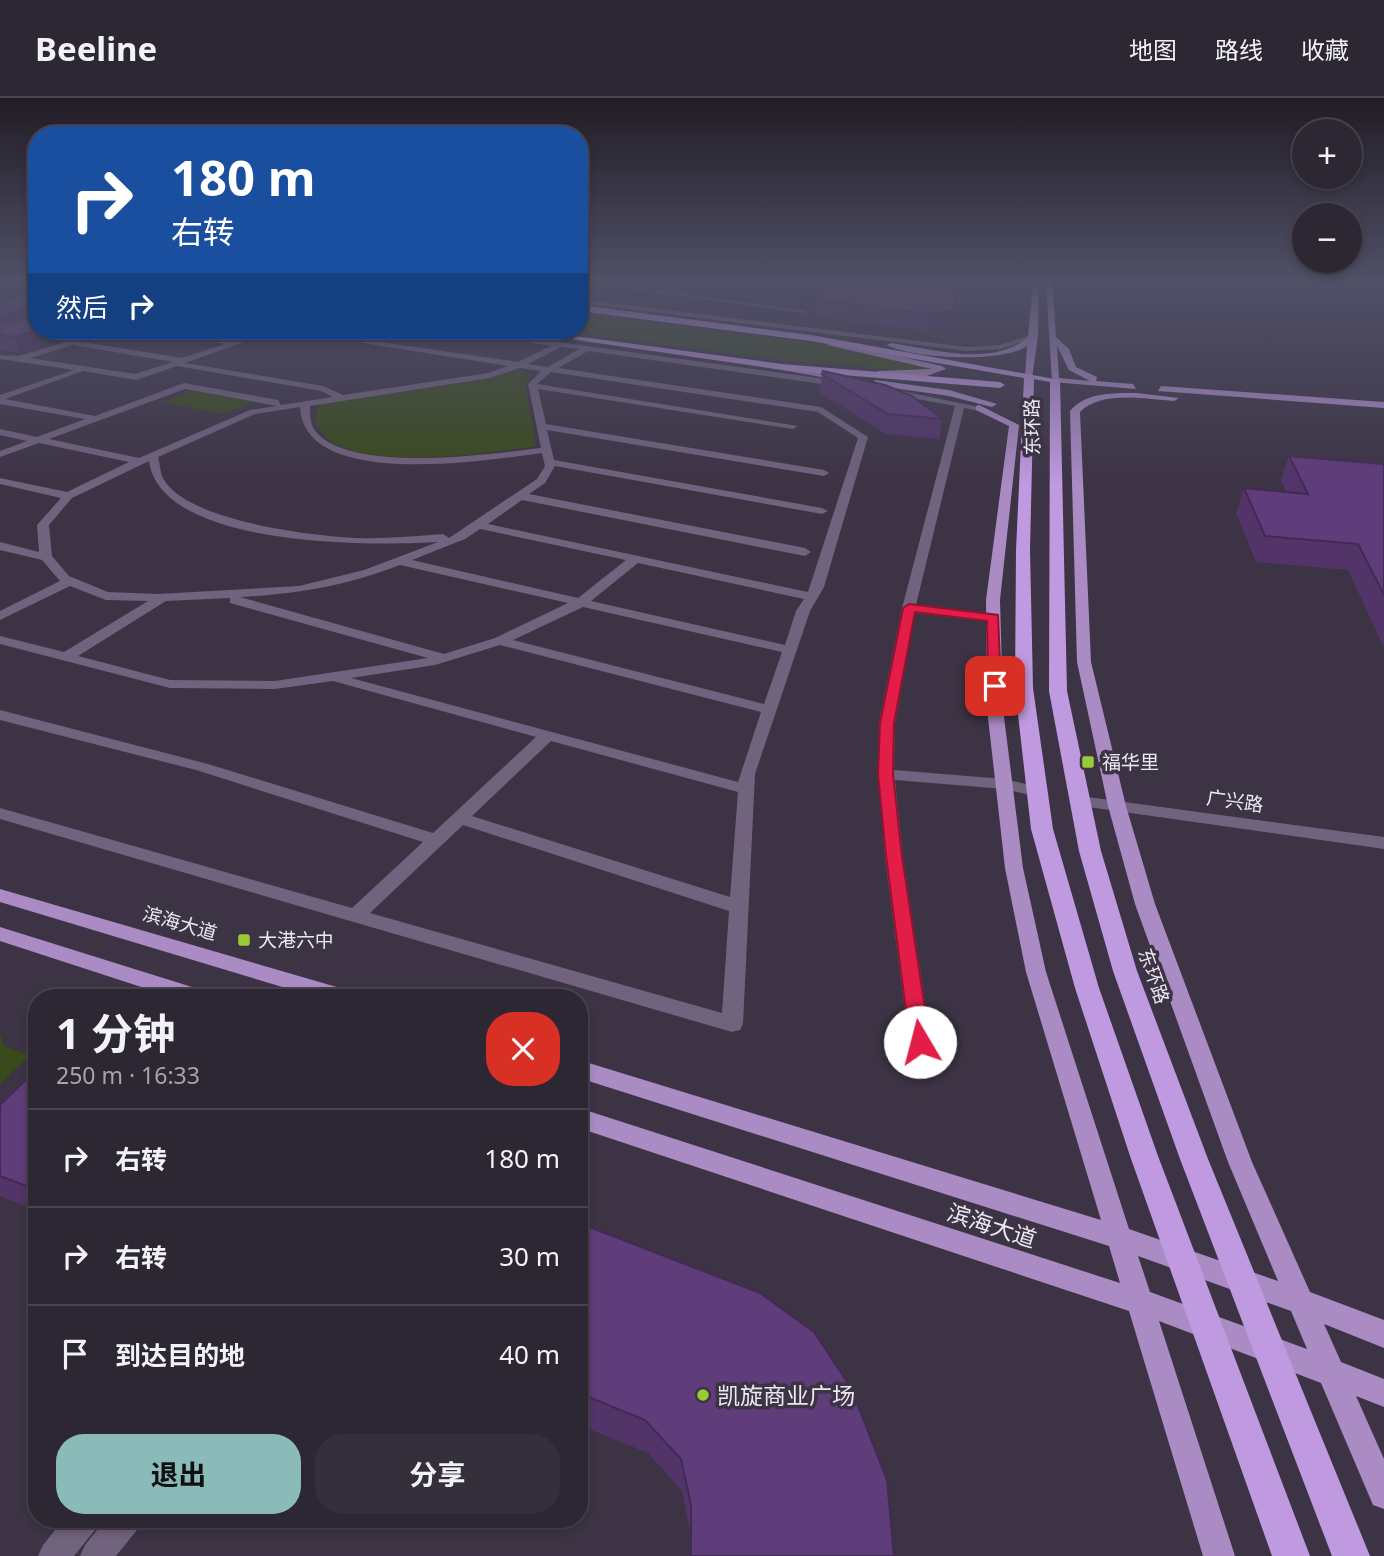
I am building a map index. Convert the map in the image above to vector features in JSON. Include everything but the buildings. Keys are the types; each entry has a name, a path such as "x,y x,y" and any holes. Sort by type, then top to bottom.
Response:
{"highway":[{"path":"658,350 782,367 1055,384"},
{"path":"871,350 1029,382"},
{"name":"东环路","path":"1029,382 1023,550 1024,688 1042,829 1087,988 1291,1556"},
{"name":"东环路","path":"1055,384 1058,691 1097,877 1125,971 1242,1280 1351,1556"}],"main road":[{"path":"782,367 924,374 942,369 862,350"},
{"path":"933,350 987,356 1018,350"},
{"path":"1029,382 1032,350"},
{"path":"1053,350 1055,384 1384,413"},
{"path":"1065,350 1072,368 1081,375 1176,394"},
{"path":"782,367 966,397 1003,408 1029,423"},
{"path":"1384,405 1176,394 1095,398 1082,402 1075,411 1084,662 1117,806 1144,904 1240,1162 1384,1494"},
{"path":"970,407 1014,425 993,618 995,709 1014,868 1036,972 1219,1556"},
{"name":"滨海大道","path":"0,895 317,989"},
{"path":"0,934 173,989"},
{"name":"滨海大道","path":"588,1072 1121,1238 1299,1300 1384,1334"},
{"name":"滨海大道","path":"588,1121 1207,1324 1384,1393"}],"street":[{"path":"19,359 47,350"},
{"path":"114,350 323,389 343,397"},
{"path":"0,357 136,377 217,350"},
{"path":"0,813 732,1024 747,774 803,611 818,587 863,437 821,410 419,350"},
{"path":"46,557 43,525 68,496 139,461 253,412 305,402 455,382 519,365 549,350"},
{"path":"533,386 550,370 584,350"},
{"path":"601,350 908,394 970,407 909,608 887,723 886,774 894,856 920,1042"},
{"path":"0,400 81,370"},
{"path":"0,454 184,386 289,405"},
{"path":"0,546 46,557 71,581 106,596 163,598 299,590 368,573 461,537 541,481 550,466 533,386"},
{"path":"533,386 793,426"},
{"path":"0,400 94,418"},
{"path":"305,402 305,418 313,435 330,446 362,456 448,461 547,456 822,511"},
{"path":"541,426 824,473"},
{"path":"0,432 139,461"},
{"path":"153,455 159,481 187,506 224,521 280,532 377,542 461,537"},
{"path":"0,481 68,496"},
{"path":"520,496 805,552"},
{"path":"478,524 812,597"},
{"path":"0,652 7,642 170,684 275,685 332,677 445,658 500,641 580,603 634,560"},
{"path":"399,561 790,650"},
{"path":"0,616 71,581"},
{"path":"222,596 445,658"},
{"path":"66,657 163,598"},
{"path":"909,608 993,618"},
{"path":"500,641 769,710"},
{"path":"332,677 746,789"},
{"path":"0,715 202,767 437,840"},
{"path":"356,915 548,735"},
{"path":"886,774 1004,784 1038,792"},
{"name":"广兴路","path":"1080,801 1384,843"},
{"path":"460,818 739,907"},
{"path":"54,1556 77,1528"},
{"path":"96,1556 119,1528"}],"green space":[{"path":"706,350 849,350 926,365 933,369 921,372 789,361"},
{"path":"520,370 532,375 525,383 536,446 458,456 393,457 340,446 323,434 315,420 319,403 454,384"},
{"path":"192,391 253,402 224,414 162,402"},
{"path":"0,1032 4,1046 28,1054 28,1057 0,1084"}],"place":[{"name":"福华里","path":"1088,762"},
{"name":"大港六中","path":"244,940"},
{"name":"凯旋商业广场","path":"703,1395"}],"route":[{"path":"920,1042 894,856 886,774 887,723 909,608 993,618 995,686"}]}
